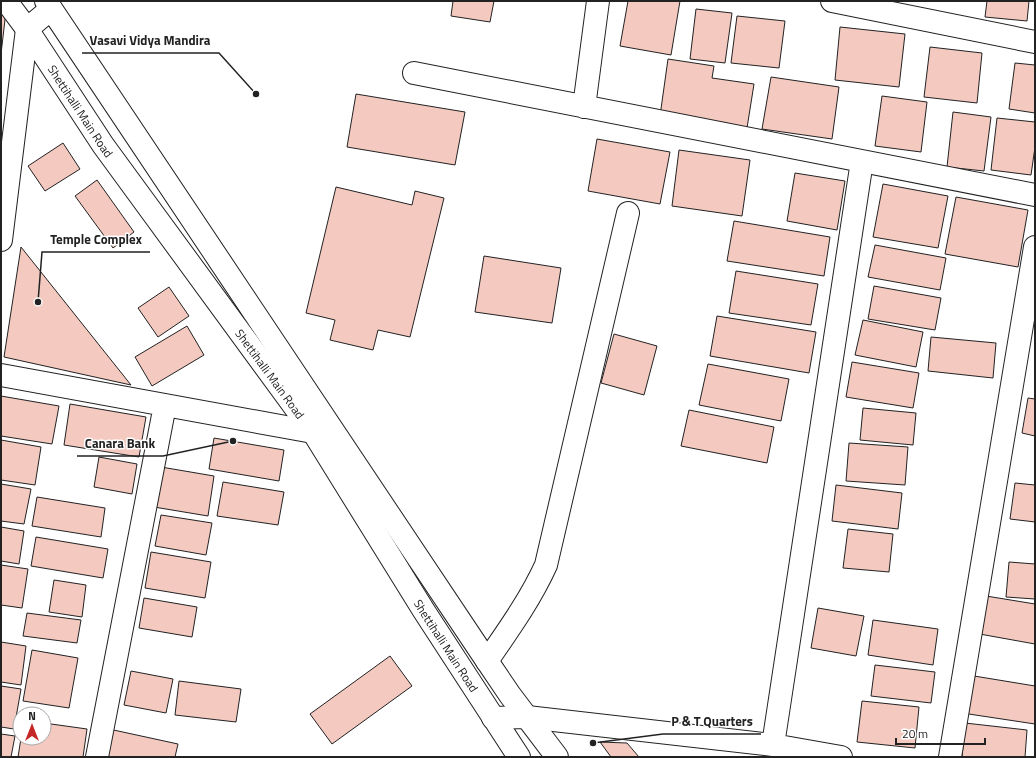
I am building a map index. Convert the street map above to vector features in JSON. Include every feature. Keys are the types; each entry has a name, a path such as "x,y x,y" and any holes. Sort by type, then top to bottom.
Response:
{"street":[{"name":"Shettihalli Main Road","path":"6,1 27,29 103,145 313,432 424,611 519,757"},
{"path":"584,107 598,1"},
{"path":"832,1 1035,42"},
{"name":"Shettihalli Main Road","path":"49,5 487,661 557,757"},
{"path":"1,240 27,29 49,5"},
{"path":"414,73 1035,195"},
{"path":"773,745 862,161"},
{"path":"487,661 524,608 546,565 628,213"},
{"path":"950,757 1035,247"},
{"path":"1,375 313,432"},
{"path":"97,757 164,405"},
{"path":"493,718 527,716 773,745 840,757"}],"building":[{"path":"453,1 494,1 490,22 451,16"},
{"path":"628,1 680,1 671,55 620,46"},
{"path":"987,1 1029,1 1027,21 985,17"},
{"path":"696,9 732,13 725,63 690,59"},
{"path":"1,10 6,11 1,54"},
{"path":"737,16 785,21 779,68 731,63"},
{"path":"840,27 905,34 899,87 835,80"},
{"path":"930,47 982,53 977,103 924,97"},
{"path":"668,59 714,66 712,78 754,84 747,128 660,116"},
{"path":"1015,63 1035,65 1035,113 1009,109"},
{"path":"771,77 839,87 832,139 762,129"},
{"path":"356,94 465,112 455,165 347,147"},
{"path":"882,96 927,102 921,152 875,146"},
{"path":"953,112 991,117 984,171 947,167"},
{"path":"997,118 1035,122 1035,147 1031,175 991,170"},
{"path":"597,139 670,152 660,204 588,191"},
{"path":"63,143 80,169 45,191 28,166"},
{"path":"679,150 750,160 742,216 672,206"},
{"path":"795,173 845,181 837,230 787,221"},
{"path":"97,180 134,232 113,248 75,196"},
{"path":"883,184 948,196 938,248 873,237"},
{"path":"336,187 412,205 415,191 444,198 410,337 378,330 373,350 330,340 335,320 306,313"},
{"path":"956,197 1028,210 1018,267 945,254"},
{"path":"734,221 830,237 824,276 727,261"},
{"path":"875,245 946,258 940,290 868,277"},
{"path":"21,247 131,385 4,357"},
{"path":"484,256 561,268 552,323 475,312"},
{"path":"736,271 818,284 811,325 729,313"},
{"path":"874,286 941,298 935,330 868,319"},
{"path":"169,287 189,316 158,337 138,308"},
{"path":"717,316 816,332 809,373 710,356"},
{"path":"863,320 923,332 916,367 855,355"},
{"path":"187,326 204,355 152,386 135,357"},
{"path":"614,334 657,346 644,395 601,383"},
{"path":"931,337 996,343 993,378 928,371"},
{"path":"852,362 919,373 913,408 846,397"},
{"path":"708,364 789,379 781,421 699,405"},
{"path":"1,396 59,406 52,444 1,436"},
{"path":"1028,398 1035,399 1035,436 1022,433"},
{"path":"70,404 146,417 139,457 64,445"},
{"path":"863,408 916,413 913,445 860,440"},
{"path":"689,410 774,427 767,463 681,446"},
{"path":"214,438 284,450 279,481 209,469"},
{"path":"1,440 41,447 35,485 1,480"},
{"path":"849,443 908,447 905,485 846,481"},
{"path":"99,457 137,464 132,494 94,487"},
{"path":"161,467 214,476 208,516 154,507"},
{"path":"223,482 284,492 278,525 217,516"},
{"path":"1015,483 1035,485 1035,522 1010,519"},
{"path":"1,484 31,489 24,524 1,521"},
{"path":"836,485 902,493 898,529 832,521"},
{"path":"37,497 105,508 101,537 32,526"},
{"path":"161,515 212,523 206,555 155,546"},
{"path":"1,527 24,531 19,564 1,561"},
{"path":"848,529 893,534 889,572 843,568"},
{"path":"36,537 108,549 103,578 31,566"},
{"path":"151,552 211,562 205,598 145,588"},
{"path":"1009,562 1035,564 1035,599 1006,597"},
{"path":"1,565 28,569 22,608 1,605"},
{"path":"54,580 86,585 82,617 49,612"},
{"path":"980,595 1035,604 1035,644 974,633"},
{"path":"144,598 197,607 192,637 139,628"},
{"path":"818,608 864,616 856,656 811,648"},
{"path":"27,613 81,620 77,643 23,636"},
{"path":"873,620 938,629 933,665 868,655"},
{"path":"1,642 26,646 21,685 1,682"},
{"path":"32,650 78,658 69,708 23,701"},
{"path":"390,656 412,686 332,744 310,714"},
{"path":"875,665 935,672 931,703 871,696"},
{"path":"131,671 173,679 166,713 124,705"},
{"path":"968,675 1035,686 1035,724 962,713"},
{"path":"179,681 241,689 236,722 175,715"},
{"path":"1,686 21,689 18,706 12,706 12,729 1,727"},
{"path":"862,701 919,707 915,748 857,742"},
{"path":"965,723 1027,730 1025,757 962,757"},
{"path":"52,724 87,729 83,757 18,757 20,746 52,746"},
{"path":"109,729 178,744 175,757 103,757"},
{"path":"1,734 12,736 13,746 11,757 1,757"},
{"path":"600,742 627,743 639,757 611,757"}],"place":[{"name":"Vasavi Vidya Mandira","path":"256,94"},
{"name":"Temple Complex","path":"38,302"},
{"name":"Canara Bank","path":"233,441"},
{"name":"P & T Quarters","path":"593,743"}]}
